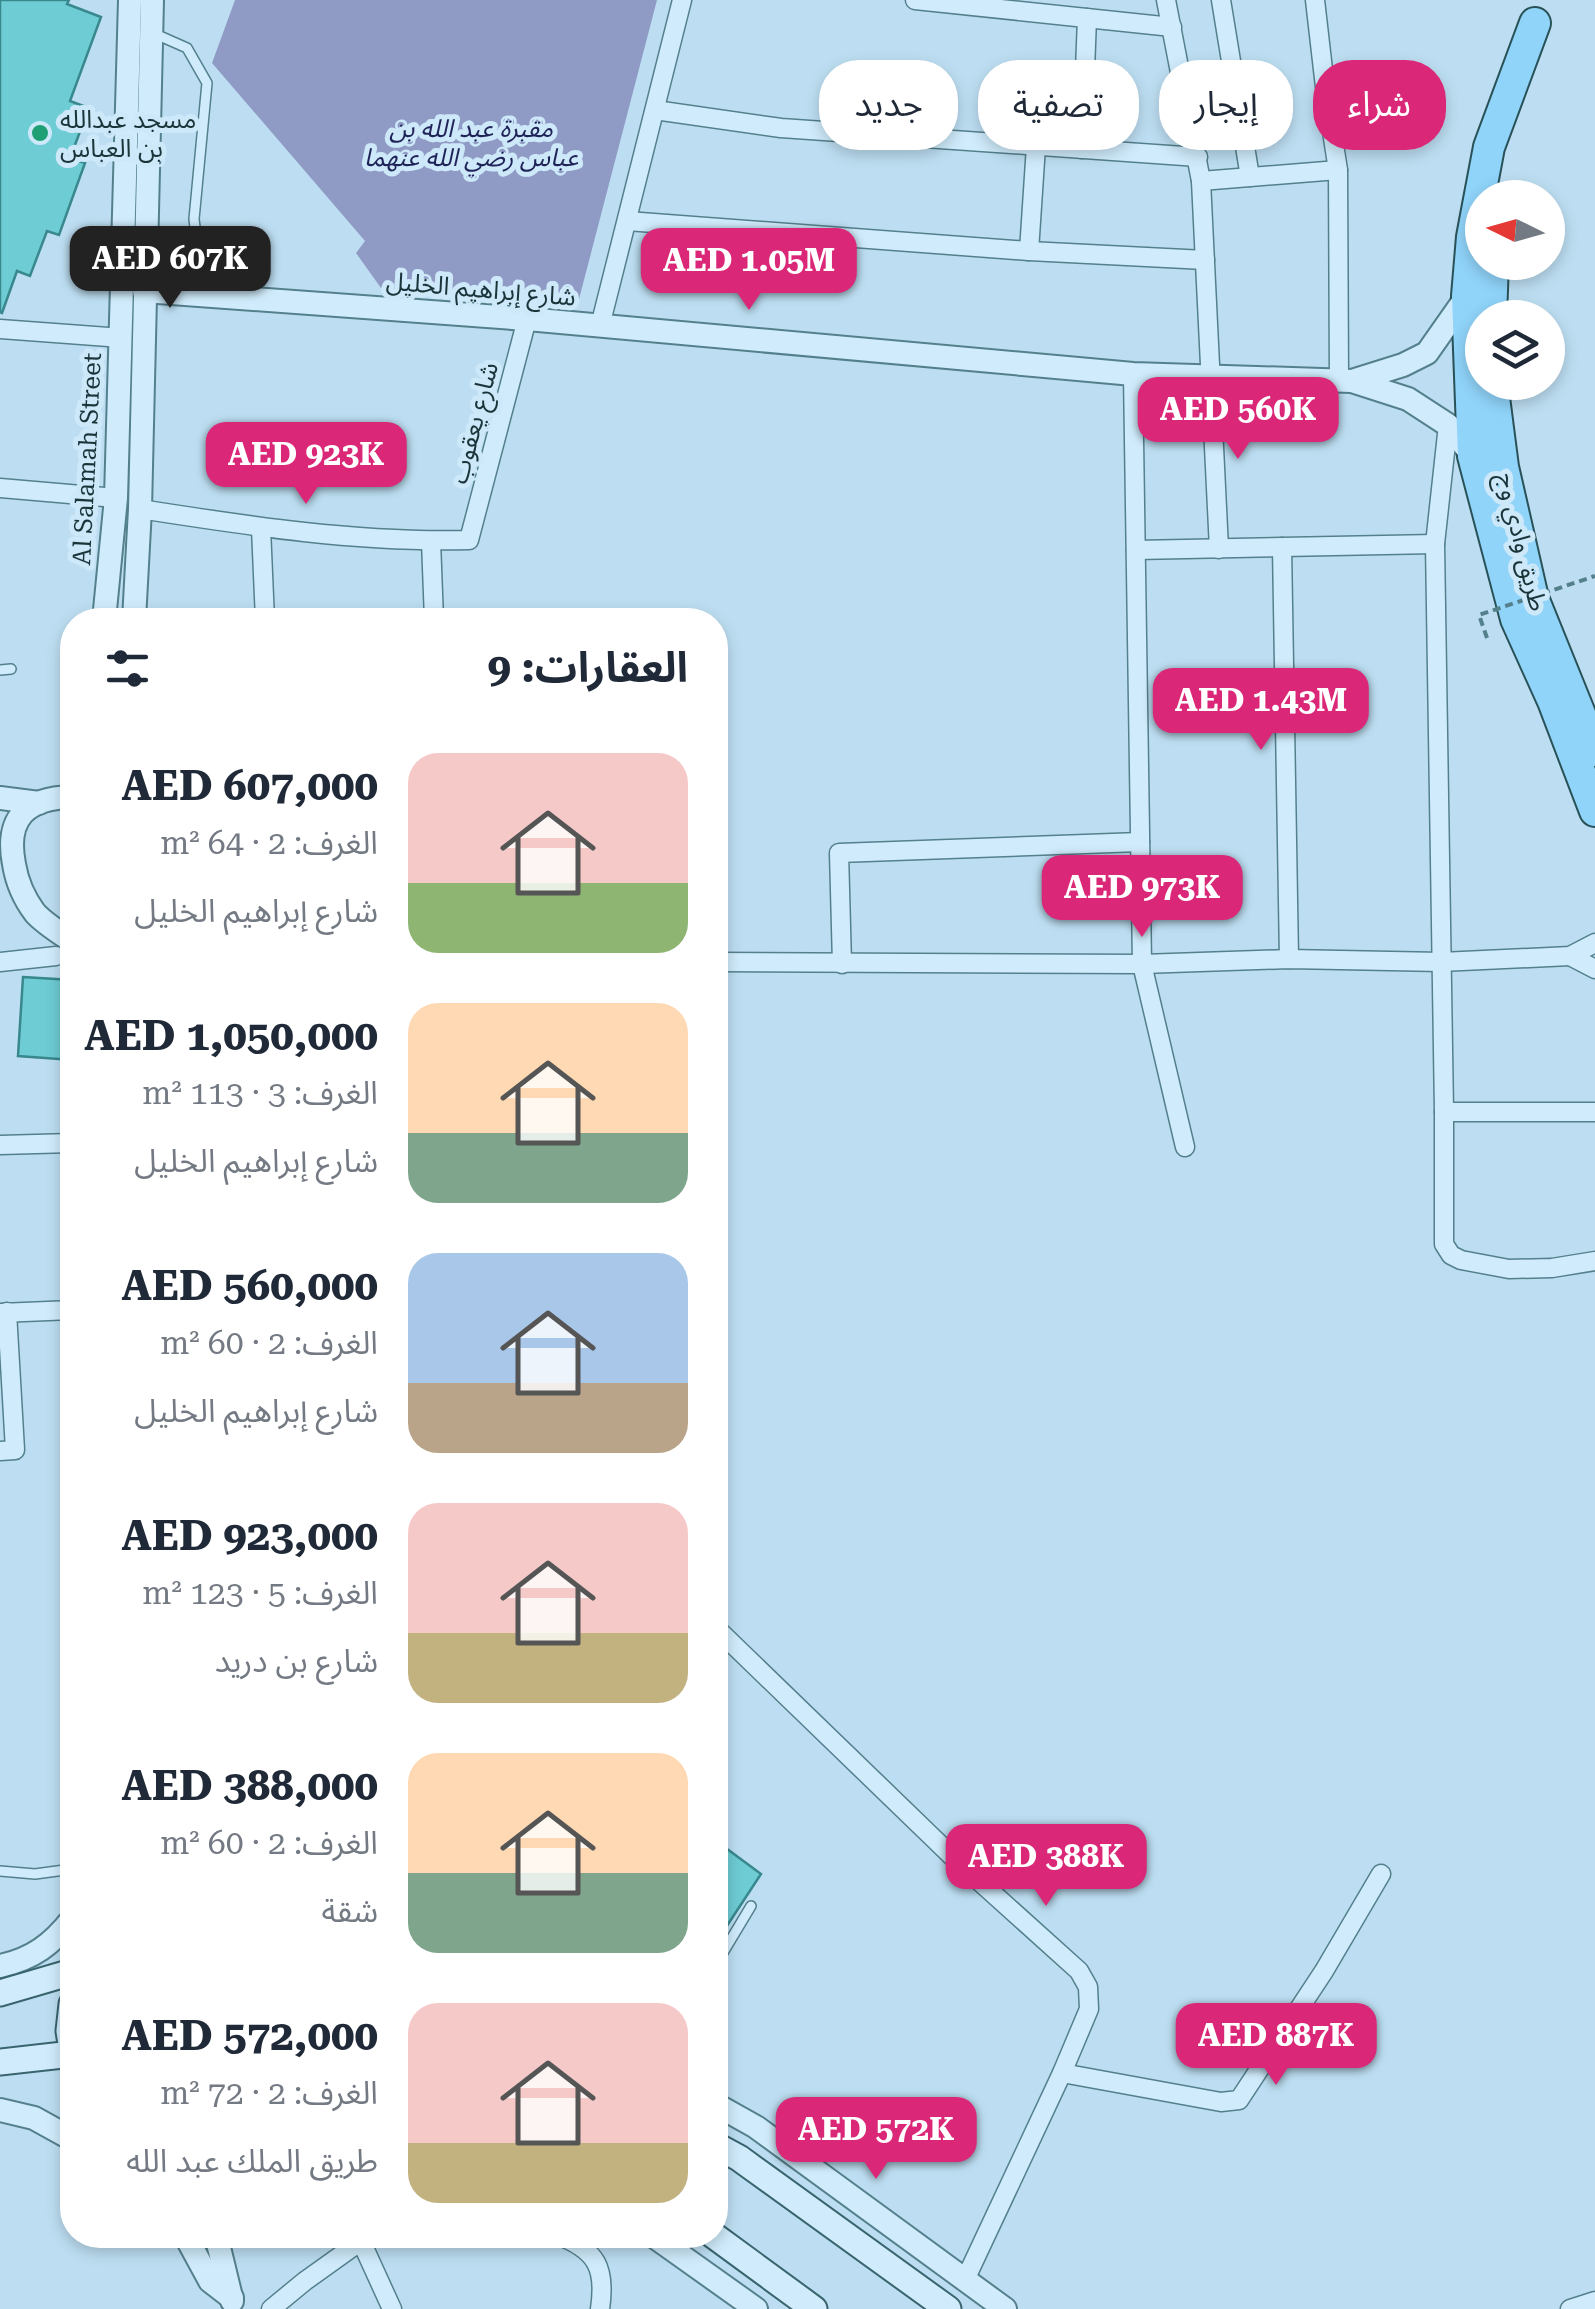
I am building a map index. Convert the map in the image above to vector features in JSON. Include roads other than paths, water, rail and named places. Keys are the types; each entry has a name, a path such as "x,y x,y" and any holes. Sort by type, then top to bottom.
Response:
{"main road":[{"path":"1501,180 1539,12"},
{"path":"1539,12 1488,147 1472,237 1467,296 1473,456 1516,619 1595,811"},
{"name":"طريق وادي وج","path":"1494,400 1503,466 1533,598 1595,751"},
{"path":"0,1992 60,1975"},
{"path":"1,2062 60,2054"},
{"path":"728,2152 948,2309"},
{"path":"728,2246 814,2309"}],"street":[{"name":"Al Salamah Street","path":"105,608 116,498 130,0"},
{"name":"Al Salamah Street","path":"135,608 152,0"},
{"path":"600,326 682,0"},
{"path":"914,0 1172,27"},
{"path":"1166,0 1201,181 1218,549"},
{"path":"1223,0 1250,177"},
{"path":"1315,0 1338,170 1346,381"},
{"path":"1085,60 1087,18"},
{"path":"654,110 781,128 978,142"},
{"path":"1030,251 1036,150"},
{"path":"1082,150 1198,157"},
{"path":"1201,181 1338,170"},
{"path":"627,221 1205,260"},
{"name":"شارع إبراهيم الخليل","path":"144,290 526,319 1133,374 1346,381"},
{"path":"1346,381 1403,365 1427,353 1467,296"},
{"name":"شارع يعقوب","path":"431,541 469,540 526,319"},
{"path":"0,329 122,338"},
{"path":"1133,374 1142,964 1185,1146"},
{"path":"1346,381 1408,399 1448,426 1473,456"},
{"path":"1448,426 1435,544 1444,1244 1451,1255 1462,1260 1509,1269 1595,1261"},
{"path":"0,488 116,498"},
{"path":"140,509 261,528 431,541 434,608"},
{"path":"261,528 264,608"},
{"path":"1136,550 1435,544"},
{"path":"1282,548 1289,958"},
{"path":"18,886 10,846 14,822 38,802 60,797"},
{"path":"0,798 38,802"},
{"path":"842,964 840,854 1140,842"},
{"path":"0,862 60,943"},
{"path":"728,962 1142,964 1289,958 1441,962 1570,956 1595,943"},
{"path":"0,962 60,949"},
{"path":"1570,956 1595,970"},
{"path":"1444,1112 1595,1112"},
{"path":"0,1145 60,1143"},
{"path":"0,1451 14,1450 4,1312 60,1310"},
{"path":"728,1639 958,1862 1079,1971 1088,1987 1089,2009 1062,2073 964,2280"},
{"path":"1062,2073 1221,2102 1238,2100 1324,1971 1381,1874"},
{"path":"0,1966 52,1944 60,1934"},
{"path":"0,2110 34,2118 60,2132"},
{"path":"728,2112 1005,2309"},
{"path":"193,2248 210,2281 233,2304"},
{"path":"219,2248 233,2304"},
{"path":"271,2309 350,2248"},
{"path":"367,2248 392,2309"},
{"path":"581,2248 602,2270 600,2309"},
{"path":"670,2248 756,2309"},
{"path":"1570,2309 1595,2301"}],"lane":[{"path":"150,32 187,48 208,83 194,219 203,295"},
{"path":"0,1871 36,1874 60,1871"},
{"path":"728,1944 751,1906"}],"place":[{"name":"مسجد عبدالله بن العباس","path":"40,133"}],"park label":[{"name":"مقبرة عبد الله بن عباس رضي الله عنهما","path":"471,142"}]}
